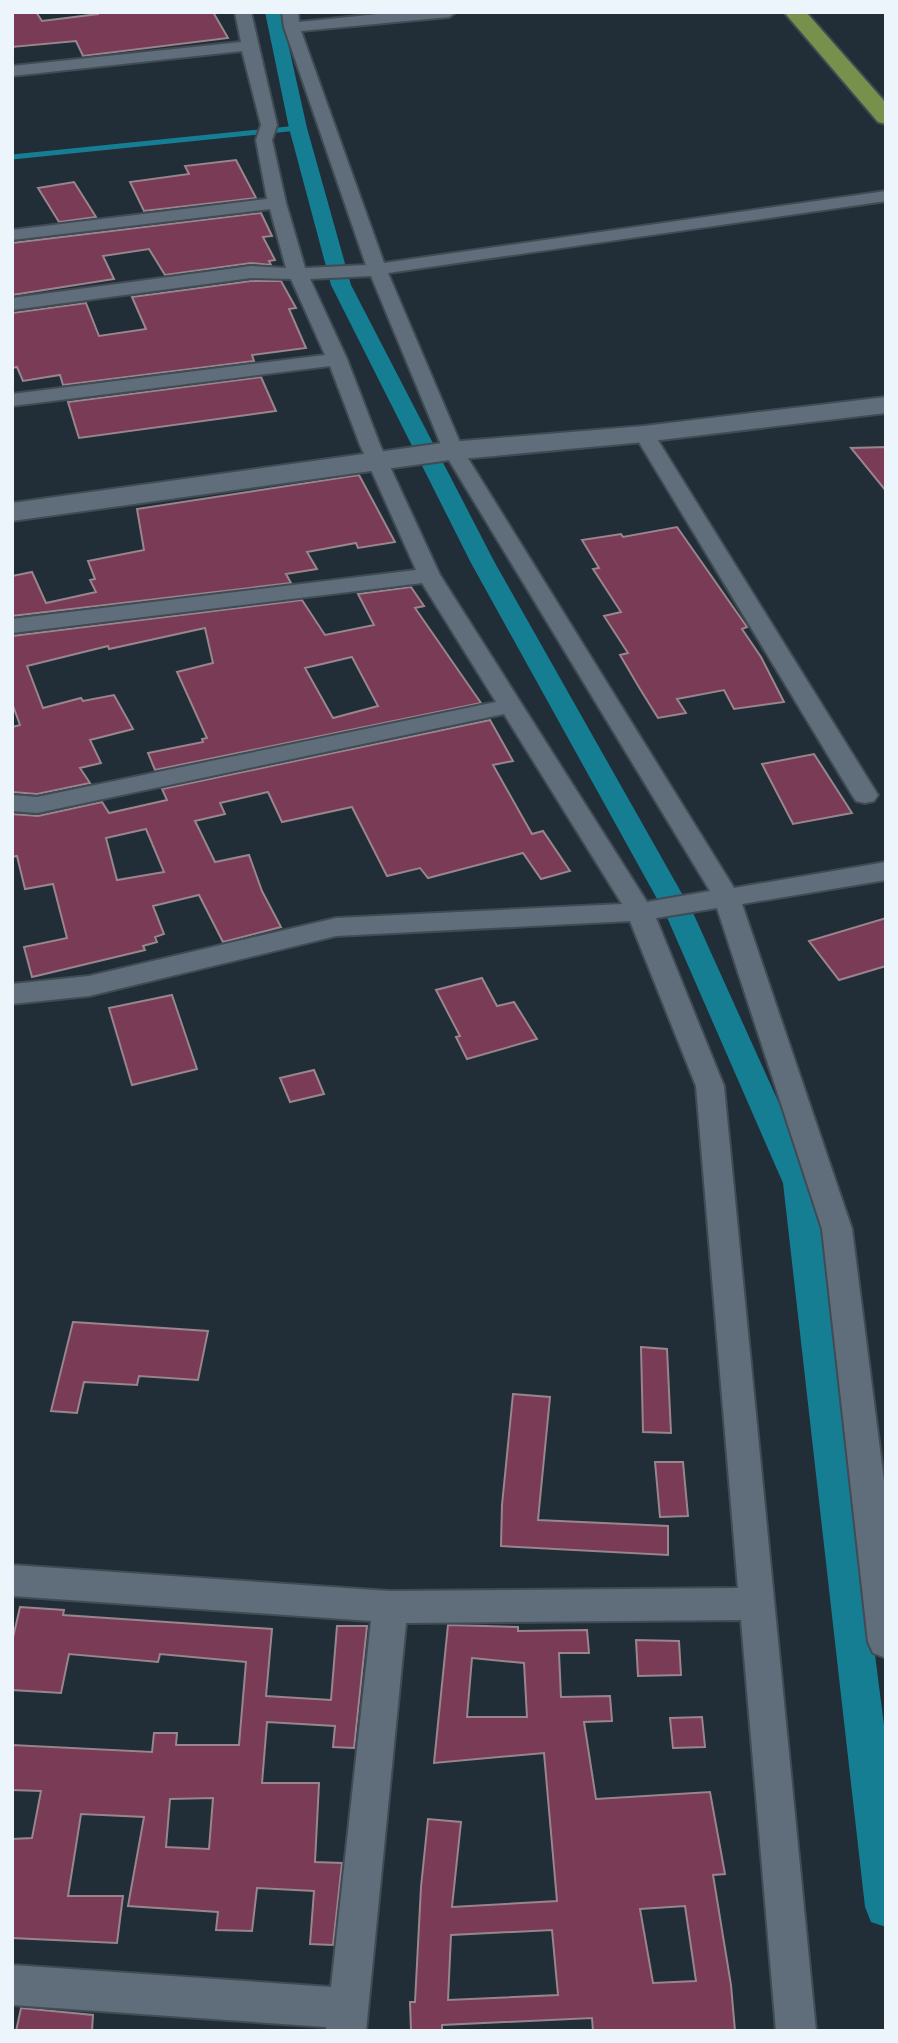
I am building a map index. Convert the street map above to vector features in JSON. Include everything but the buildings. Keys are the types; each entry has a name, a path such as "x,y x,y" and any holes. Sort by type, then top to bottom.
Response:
{"highway":[{"path":"794,12 886,117"},
{"path":"821,12 839,32"}],"main road":[{"path":"12,494 376,453 886,387"},
{"path":"447,444 644,434 886,405"},
{"path":"12,512 376,453"}],"street":[{"path":"243,12 277,204 376,453 429,575 510,706 646,911 709,1086 796,2031"},
{"path":"449,12 291,19 368,271 447,444 726,896 837,1230 886,1642"},
{"path":"12,71 249,46"},
{"path":"12,304 251,272 368,271 886,196"},
{"path":"12,235 277,204"},
{"path":"12,400 337,359"},
{"path":"644,434 865,795"},
{"path":"12,626 429,575"},
{"path":"12,803 37,805 510,706"},
{"path":"12,994 89,986 336,928 646,911 886,871"},
{"path":"12,1580 390,1606 757,1604"},
{"path":"12,1985 347,2019 390,1606"}],"waterway":[{"path":"273,12 298,128 341,285 483,563 680,915 799,1183 886,1907"},
{"path":"12,157 298,128"}]}
